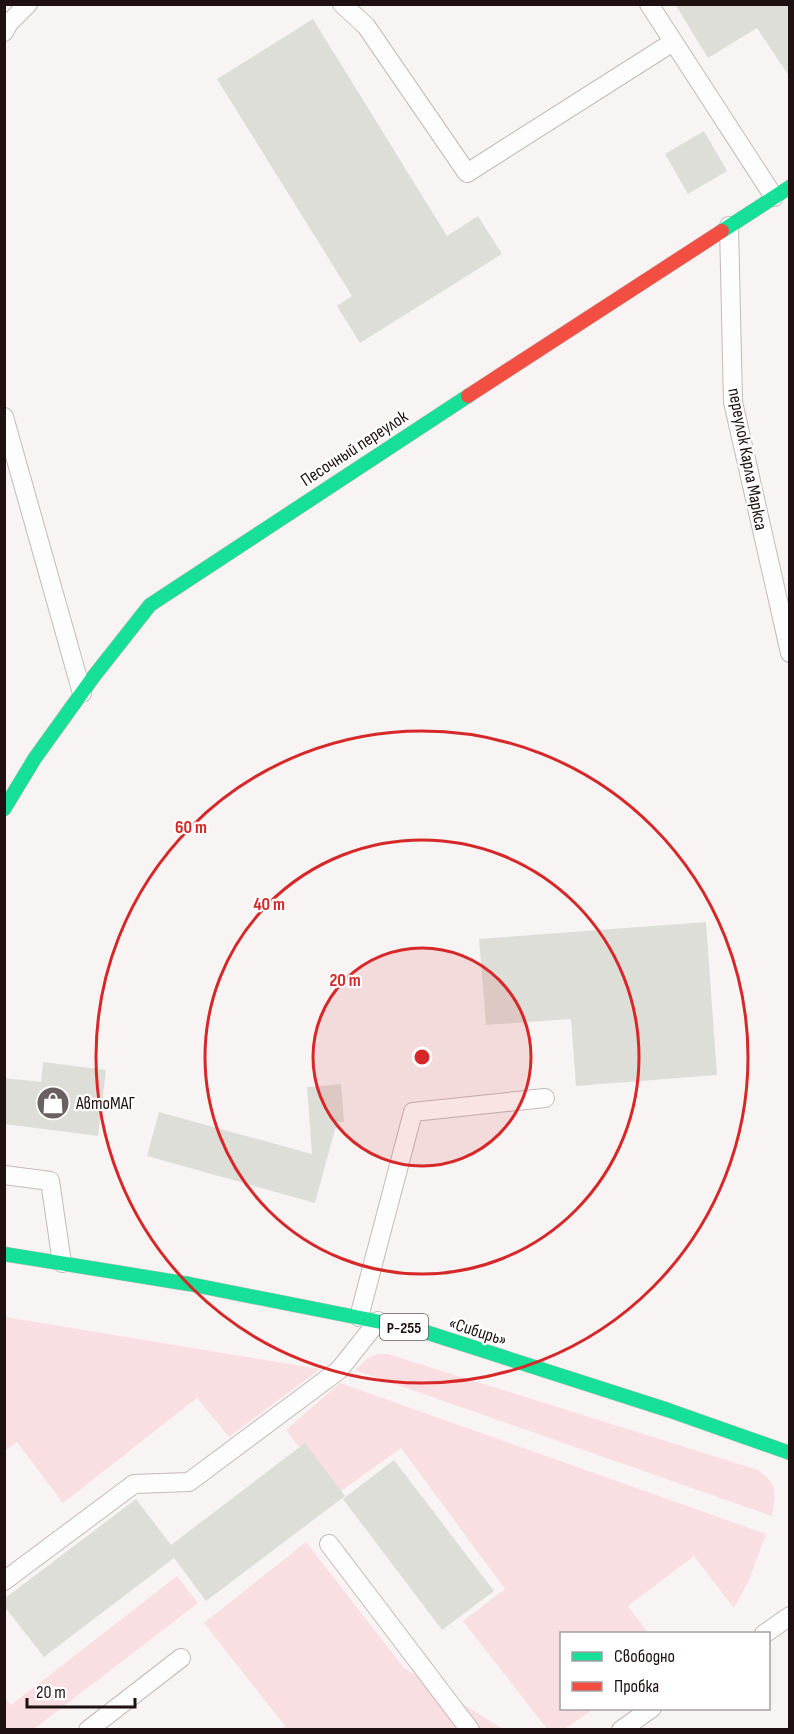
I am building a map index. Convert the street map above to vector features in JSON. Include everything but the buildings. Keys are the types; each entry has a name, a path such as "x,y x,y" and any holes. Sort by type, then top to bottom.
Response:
{"main road":[{"name":"Песочный переулок","path":"4,809 35,758 150,605 259,531 782,192"},
{"name":"«Сибирь»","path":"4,1254 189,1284 416,1329 668,1410 789,1453"}],"lane":[{"path":"4,32 9,23 28,4"},
{"path":"342,4 366,26 467,172 673,42"},
{"path":"649,4 673,42 782,192"},
{"name":"переулок Карла Маркса","path":"729,226 732,402 789,653"},
{"path":"4,417 82,693"},
{"path":"359,1317 413,1112 545,1098"},
{"path":"4,1174 50,1181 62,1263"},
{"path":"4,1581 134,1484 189,1482 339,1370 378,1321"},
{"path":"329,1544 470,1730"},
{"path":"767,1632 789,1616"},
{"path":"88,1730 181,1658"},
{"path":"621,1730 649,1710"}],"shaded area":[{"path":"5,1317 320,1369 229,1437 197,1398 63,1503 17,1442 5,1451"},
{"path":"378,1354 388,1354 758,1470 774,1490 772,1516 355,1370 368,1358"},
{"path":"340,1383 766,1534 749,1580 734,1608 694,1556 628,1606 647,1632 560,1632 560,1710 592,1710 564,1729 547,1729 463,1621 505,1589 401,1448 337,1494 286,1430"},
{"path":"306,1542 404,1668 503,1729 282,1729 285,1726 204,1623"},
{"path":"177,1576 198,1603 34,1729 5,1729 5,1697 11,1705"}],"traffic: fast":[{"path":"722,231 790,187"},
{"path":"4,809 35,758 94,676 150,605 468,396"},
{"path":"4,1254 189,1284 416,1329 668,1410 790,1453"}],"traffic: jam":[{"path":"468,396 722,231"}],"place":[{"name":"АвтоМАГ","path":"53,1103"}]}
